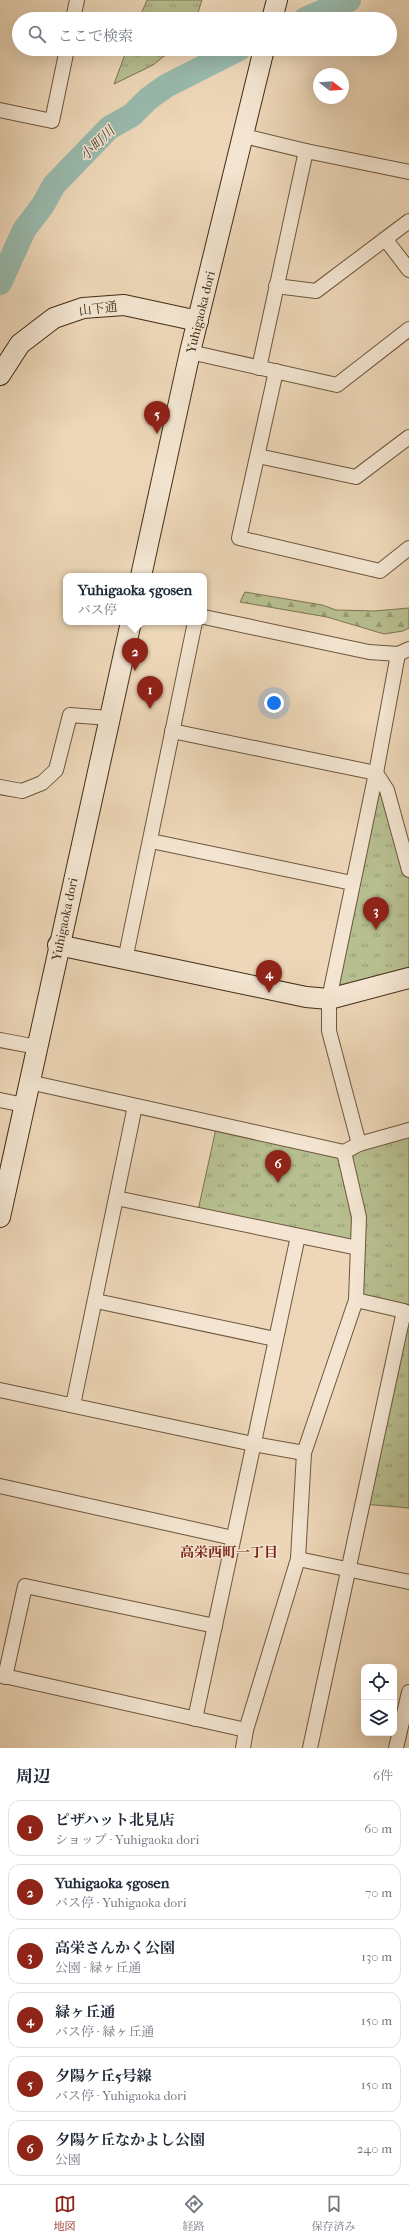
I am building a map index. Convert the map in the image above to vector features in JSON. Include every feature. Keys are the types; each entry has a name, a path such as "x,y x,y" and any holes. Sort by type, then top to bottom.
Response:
{"street":[{"path":"74,12 76,0"},
{"path":"0,110 52,121 65,56"},
{"name":"Yuhigaoka dori","path":"141,573 190,352 244,136 262,56"},
{"path":"244,136 306,151 409,172"},
{"path":"259,368 306,151"},
{"path":"276,286 316,291 386,240 409,221"},
{"path":"386,240 409,270"},
{"name":"山下通","path":"0,375 20,344 54,318 83,308 124,305 198,322"},
{"path":"190,352 338,385 409,329"},
{"path":"276,371 239,538 380,572 409,548"},
{"path":"258,456 356,477 409,437"},
{"path":"207,618 369,652 403,651 352,883 329,999 329,1031 358,1144"},
{"name":"Yuhigaoka dori","path":"0,1217 58,945 130,625"},
{"path":"125,960 195,625"},
{"path":"0,787 22,791 42,783 56,770 70,716 109,718"},
{"path":"172,731 376,773 387,790 409,870"},
{"path":"151,841 352,883"},
{"path":"58,945 306,997 329,999 409,978"},
{"path":"0,1040 37,1046"},
{"path":"29,1082 344,1152 358,1144 409,1130"},
{"path":"0,1100 24,1105"},
{"path":"73,1405 96,1301 135,1106"},
{"path":"243,1748 246,1730 298,1559 304,1453 356,1300 359,1217 344,1152"},
{"path":"116,1198 358,1248"},
{"path":"195,1719 298,1236"},
{"path":"310,1748 404,1312 356,1300"},
{"path":"96,1301 275,1339"},
{"path":"0,1390 253,1444 304,1453"},
{"path":"0,1486 233,1538"},
{"path":"298,1559 409,1582"},
{"path":"215,1626 25,1586 2,1676 246,1730"},
{"path":"396,1748 409,1692"}],"green space":[{"path":"147,0 202,0 198,12 142,12"},
{"path":"124,56 164,56 153,65 114,84"},
{"path":"245,592 322,605 336,610 374,611 409,608 409,628 403,631 384,634 327,617 240,602"},
{"path":"376,773 409,870 409,978 329,999"},
{"path":"217,1124 344,1151 409,1130 409,1508 363,1504 404,1311 356,1300 358,1248 197,1215"}],"waterway":[{"name":"小町川","path":"321,12 349,0"},
{"name":"小町川","path":"0,283 24,230 43,205 54,185 109,128 132,115 148,99 166,86 225,56"}],"place":[{"name":"夕陽ケ丘5号線","path":"157,434"},
{"name":"Yuhigaoka 5gosen","path":"135,671"},
{"name":"ピザハット北見店","path":"150,709"},
{"name":"高栄さんかく公園","path":"376,930"},
{"name":"緑ヶ丘通","path":"269,993"},
{"name":"夕陽ケ丘なかよし公園","path":"278,1183"}],"district":[{"name":"高栄西町一丁目","path":"229,1552"}]}
